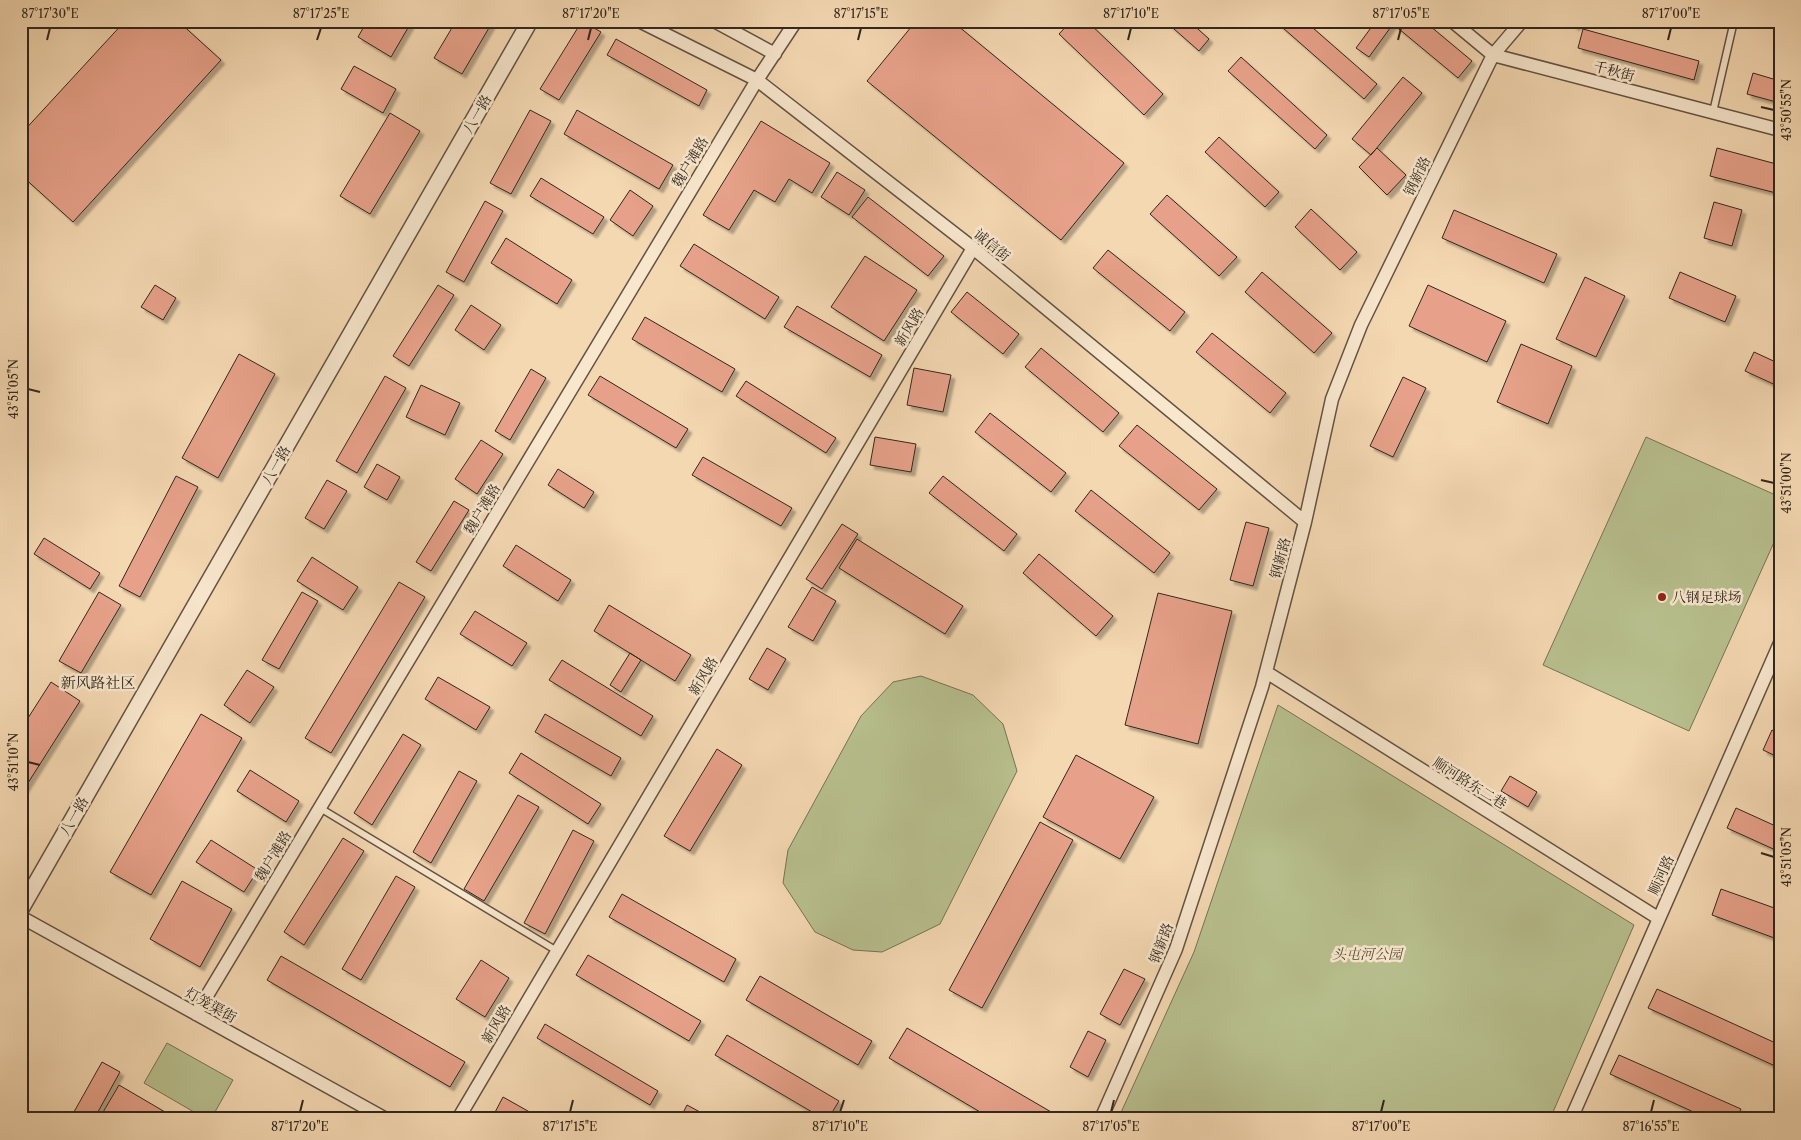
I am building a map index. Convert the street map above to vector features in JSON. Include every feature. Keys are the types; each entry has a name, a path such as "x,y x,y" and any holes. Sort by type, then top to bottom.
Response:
{"street":[{"name":"八一路","path":"21,909 530,21"},
{"name":"诚信街","path":"639,21 757,80 973,248 1305,522"},
{"path":"714,21 774,54"},
{"name":"魏户滩路","path":"196,1014 757,80 796,21"},
{"name":"千秋街","path":"1452,21 1493,55 1780,130"},
{"name":"钢新路","path":"1101,1119 1176,950 1266,672 1305,522 1332,400 1361,325 1493,55 1522,21"},
{"name":"新风路","path":"458,1119 973,248"},
{"name":"顺河路","path":"1571,1119 1780,643"},
{"name":"顺河路东二巷","path":"1266,672 1658,918"},
{"name":"灯笼渠街","path":"21,917 386,1119"}],"lane":[{"path":"1714,112 1734,21"},
{"path":"320,808 557,951"}],"green space":[{"name":"八钢足球场","path":"1646,437 1780,497 1780,529 1689,731 1543,665"},
{"path":"921,676 973,695 1003,724 1017,771 940,924 882,952 853,950 815,932 783,883 788,850 861,716 893,682"},
{"name":"头屯河公园","path":"1278,705 1634,925 1550,1119 1118,1119 1194,952"},
{"path":"167,1043 233,1080 211,1119 206,1119 144,1083"}],"building":[{"path":"125,21 178,21 221,60 73,222 21,175 21,134"},
{"path":"367,21 412,21 391,57 358,37"},
{"path":"456,21 493,21 462,74 434,58"},
{"path":"582,21 601,32 559,100 540,89"},
{"path":"916,21 952,21 1124,163 1061,240 867,81"},
{"path":"1071,21 1087,21 1163,94 1144,115 1059,34"},
{"path":"1165,21 1189,21 1209,39 1199,51"},
{"path":"1275,21 1305,21 1377,84 1364,99"},
{"path":"1376,21 1388,21 1393,24 1369,57 1356,48"},
{"path":"1395,21 1424,21 1472,61 1458,78 1393,24"},
{"path":"1569,21 1581,21 1575,27"},
{"path":"1583,29 1699,61 1694,80 1578,48"},
{"path":"616,39 707,90 699,106 607,55"},
{"path":"1241,57 1327,135 1315,149 1228,71"},
{"path":"354,66 396,89 383,113 341,89"},
{"path":"1753,73 1780,81 1780,103 1747,94"},
{"path":"1403,77 1422,93 1371,155 1352,139"},
{"path":"530,110 551,121 511,194 490,183"},
{"path":"577,110 673,165 659,189 564,134"},
{"path":"390,113 420,131 370,214 340,196"},
{"path":"761,121 830,163 812,193 789,179 775,202 754,190 729,230 703,215"},
{"path":"1219,137 1279,192 1265,207 1205,152"},
{"path":"1377,148 1406,175 1387,195 1359,167"},
{"path":"1717,148 1780,165 1780,177 1776,193 1710,176"},
{"path":"837,172 865,190 849,215 821,197"},
{"path":"541,178 604,217 593,234 530,196"},
{"path":"630,190 653,206 633,236 610,220"},
{"path":"1167,195 1237,257 1219,276 1150,214"},
{"path":"868,197 944,256 928,276 852,217"},
{"path":"485,201 503,211 464,282 446,272"},
{"path":"1714,202 1742,210 1732,246 1704,238"},
{"path":"1311,209 1357,252 1340,270 1295,227"},
{"path":"1454,210 1557,254 1544,283 1442,238"},
{"path":"506,238 572,280 557,304 491,263"},
{"path":"694,244 779,297 765,319 680,266"},
{"path":"1108,250 1185,312 1170,331 1093,268"},
{"path":"865,256 917,290 884,341 831,307"},
{"path":"1262,272 1332,333 1314,353 1245,292"},
{"path":"1680,272 1736,296 1725,322 1669,298"},
{"path":"1585,277 1625,296 1596,357 1556,339"},
{"path":"155,285 176,298 163,320 141,307"},
{"path":"438,285 454,295 409,366 393,356"},
{"path":"1428,285 1506,321 1487,362 1409,326"},
{"path":"1780,286 1780,299 1775,297"},
{"path":"967,292 1019,334 1003,354 951,312"},
{"path":"471,305 501,325 484,350 455,330"},
{"path":"797,306 882,355 870,377 784,327"},
{"path":"645,317 735,369 722,392 632,339"},
{"path":"1212,333 1286,393 1270,413 1196,352"},
{"path":"1521,344 1572,366 1548,424 1497,402"},
{"path":"1041,348 1119,413 1103,432 1025,367"},
{"path":"1754,352 1780,364 1780,387 1745,371"},
{"path":"239,354 275,374 218,478 182,458"},
{"path":"914,368 951,375 943,412 907,405"},
{"path":"531,369 546,378 510,440 495,431"},
{"path":"385,376 406,388 357,473 336,461"},
{"path":"600,376 688,429 676,448 588,395"},
{"path":"1403,377 1426,388 1393,457 1370,446"},
{"path":"746,381 836,438 826,453 736,396"},
{"path":"421,385 460,403 445,435 406,417"},
{"path":"990,413 1066,473 1051,492 975,432"},
{"path":"1137,425 1217,489 1199,510 1119,446"},
{"path":"875,437 916,444 911,472 870,465"},
{"path":"481,440 503,454 477,494 455,479"},
{"path":"703,457 792,508 781,526 692,475"},
{"path":"377,464 400,477 387,500 364,487"},
{"path":"558,469 594,492 584,508 548,485"},
{"path":"176,476 198,487 140,597 119,586"},
{"path":"943,476 1017,534 1004,551 929,493"},
{"path":"327,480 347,491 324,529 305,518"},
{"path":"1091,490 1170,553 1154,573 1075,511"},
{"path":"454,501 469,510 431,571 416,562"},
{"path":"1246,522 1269,528 1253,586 1230,580"},
{"path":"842,524 858,534 822,589 806,579"},
{"path":"44,538 100,573 90,589 34,554"},
{"path":"857,539 963,606 945,634 839,568"},
{"path":"516,545 571,580 558,601 503,566"},
{"path":"1039,554 1113,616 1096,636 1023,573"},
{"path":"312,557 358,587 343,610 297,581"},
{"path":"399,582 425,597 331,753 305,738"},
{"path":"812,587 836,601 813,641 788,627"},
{"path":"99,592 121,605 81,673 59,661"},
{"path":"302,592 318,601 279,669 262,660"},
{"path":"1158,593 1232,611 1198,744 1125,725"},
{"path":"609,605 691,655 675,681 594,631"},
{"path":"475,611 527,643 512,666 460,634"},
{"path":"767,648 786,659 768,690 749,679"},
{"path":"630,653 641,660 621,692 610,685"},
{"path":"562,660 653,716 641,736 549,680"},
{"path":"247,670 274,687 250,723 224,705"},
{"path":"438,677 490,707 476,730 425,699"},
{"path":"51,682 80,701 21,794 21,729"},
{"path":"201,714 242,738 151,895 110,872"},
{"path":"545,714 621,758 611,776 535,732"},
{"path":"1772,730 1780,734 1780,758 1763,750"},
{"path":"403,734 421,745 372,825 354,813"},
{"path":"717,749 742,765 690,851 664,836"},
{"path":"521,753 601,804 588,824 509,773"},
{"path":"1076,755 1154,797 1120,859 1043,817"},
{"path":"250,770 299,801 286,822 237,791"},
{"path":"459,771 477,781 431,863 413,852"},
{"path":"1510,776 1537,792 1528,807 1501,791"},
{"path":"518,795 539,807 484,901 464,889"},
{"path":"1736,808 1780,828 1780,852 1727,828"},
{"path":"1040,822 1073,840 982,1008 949,990"},
{"path":"573,830 594,841 545,934 524,923"},
{"path":"343,838 364,851 304,945 284,932"},
{"path":"211,840 258,870 244,892 196,862"},
{"path":"396,876 415,887 361,980 342,969"},
{"path":"182,881 232,909 200,967 150,939"},
{"path":"1721,889 1780,910 1780,932 1777,939 1712,915"},
{"path":"622,894 736,959 724,982 609,917"},
{"path":"588,955 701,1021 689,1041 576,975"},
{"path":"281,956 465,1062 450,1087 267,980"},
{"path":"481,960 509,978 485,1017 456,999"},
{"path":"1124,969 1145,979 1120,1025 1100,1014"},
{"path":"760,976 872,1041 858,1065 746,1000"},
{"path":"1657,989 1780,1045 1780,1050 1773,1065 1648,1008"},
{"path":"545,1024 658,1091 650,1105 537,1038"},
{"path":"907,1028 1058,1116 1056,1119 992,1119 889,1058"},
{"path":"1088,1031 1106,1040 1088,1077 1070,1067"},
{"path":"727,1035 839,1101 828,1119 824,1119 715,1055"},
{"path":"1619,1055 1741,1109 1736,1119 1709,1119 1610,1074"},
{"path":"102,1062 120,1072 94,1119 70,1119"},
{"path":"119,1085 177,1119 99,1119"},
{"path":"503,1097 542,1119 492,1118"},
{"path":"687,1105 713,1119 680,1119"},
{"path":"854,1111 867,1119 849,1119"}],"place":[{"name":"八钢足球场","path":"1662,597"}],"district":[{"name":"新风路社区","path":"98,683"}]}
